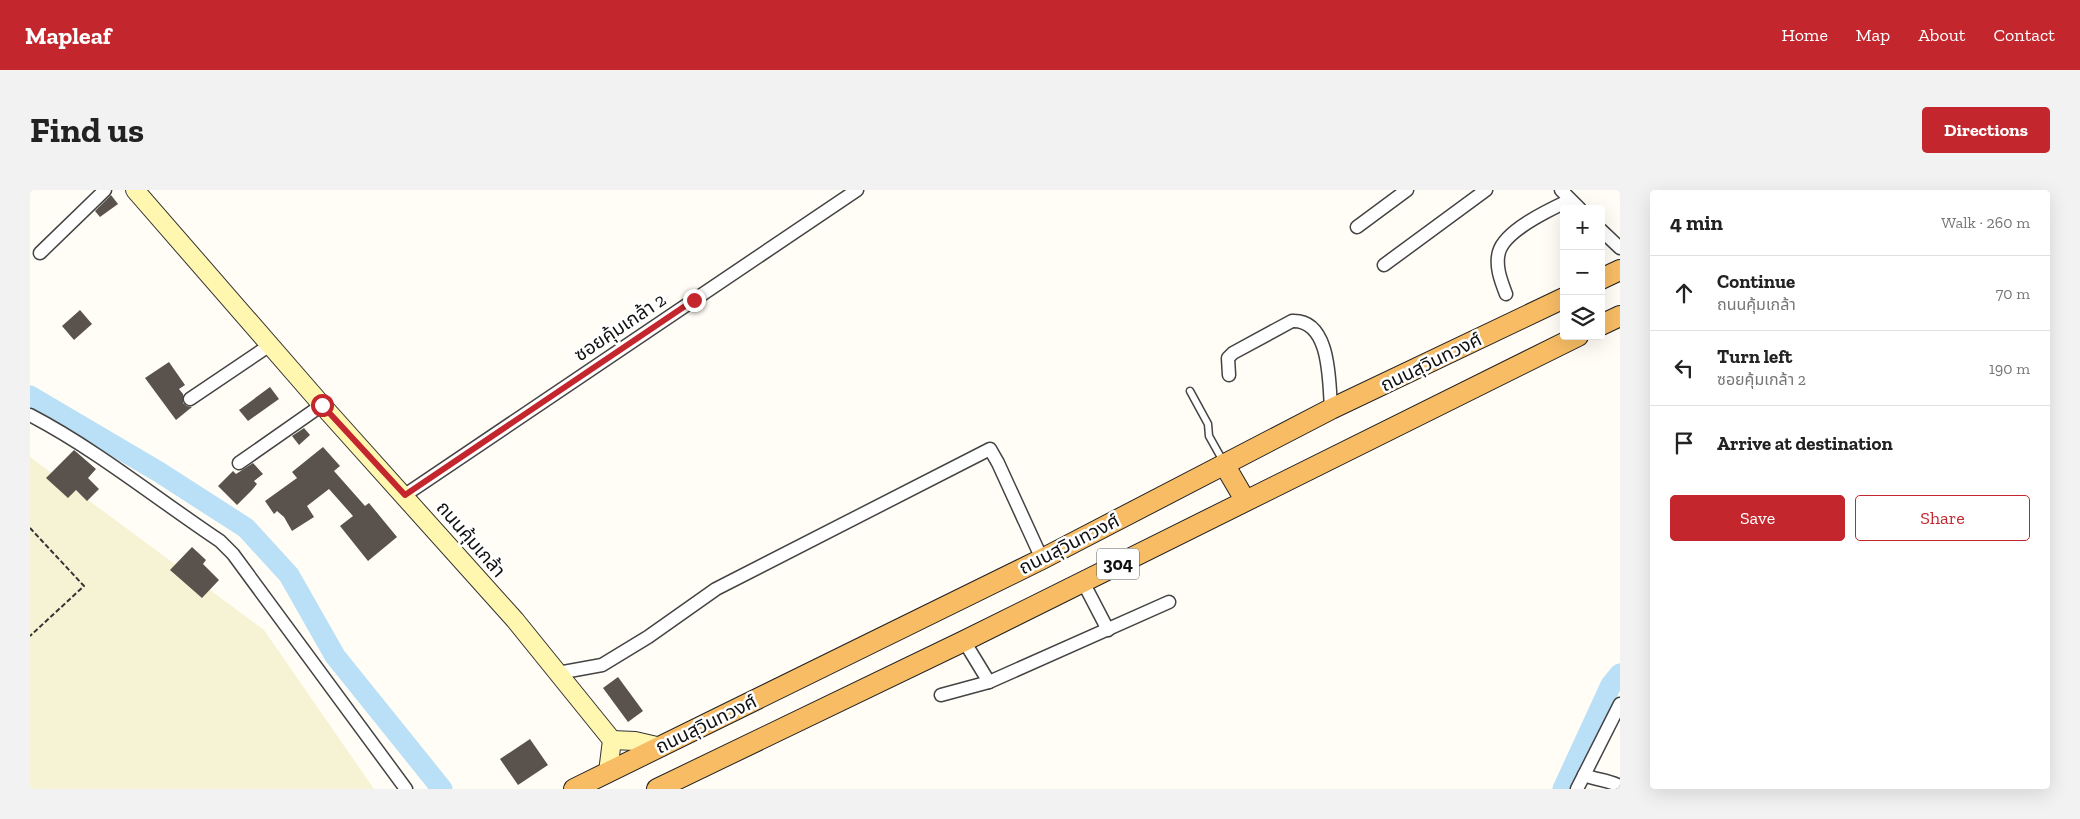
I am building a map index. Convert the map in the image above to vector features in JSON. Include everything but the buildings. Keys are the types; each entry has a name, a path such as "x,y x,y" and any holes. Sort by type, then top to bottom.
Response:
{"highway":[{"path":"1605,277 1620,270"},
{"name":"ถนนสุวินทวงศ์","path":"574,789 1042,559 1331,409 1560,300"},
{"name":"ถนนสุวินทวงศ์","path":"657,789 964,641 1570,340"},
{"path":"1224,464 1245,500"}],"main road":[{"name":"ถนนคุ้มเกล้า","path":"136,190 322,405 405,495 515,620 612,740"},
{"path":"608,772 612,740 661,747"}],"street":[{"path":"40,253 105,190"},
{"name":"ซอยคุ้มเกล้า 2","path":"405,495 856,190"},
{"path":"1357,227 1407,190"},
{"path":"1384,265 1486,190"},
{"path":"1561,190 1576,205"},
{"path":"1506,294 1497,263 1499,250 1514,234 1536,217 1570,200"},
{"path":"1605,234 1620,248"},
{"path":"1229,375 1228,358 1233,353 1292,321 1301,321 1315,330 1322,343 1328,367 1331,409"},
{"path":"190,399 270,346"},
{"path":"239,463 322,405"},
{"path":"30,415 62,432 111,465 220,541 234,554 406,789"},
{"path":"558,673 602,665 648,637 716,589 990,449 1042,559"},
{"path":"1083,582 1108,630"},
{"path":"941,695 989,682 1169,602"},
{"path":"964,641 989,682"},
{"path":"1577,789 1620,704"},
{"path":"1584,775 1599,780 1608,780 1620,786"}],"lane":[{"path":"1190,391 1208,424 1209,436 1224,464"}],"path":[{"path":"30,528 84,586 30,636"}],"shaded area":[{"path":"30,457 264,630 374,789 30,789"}],"waterway":[{"path":"30,396 159,472 246,528 289,575 335,656 442,789"},
{"path":"1563,789 1611,685 1620,674"}],"route":[{"path":"322,405 405,495 694,300"}]}
